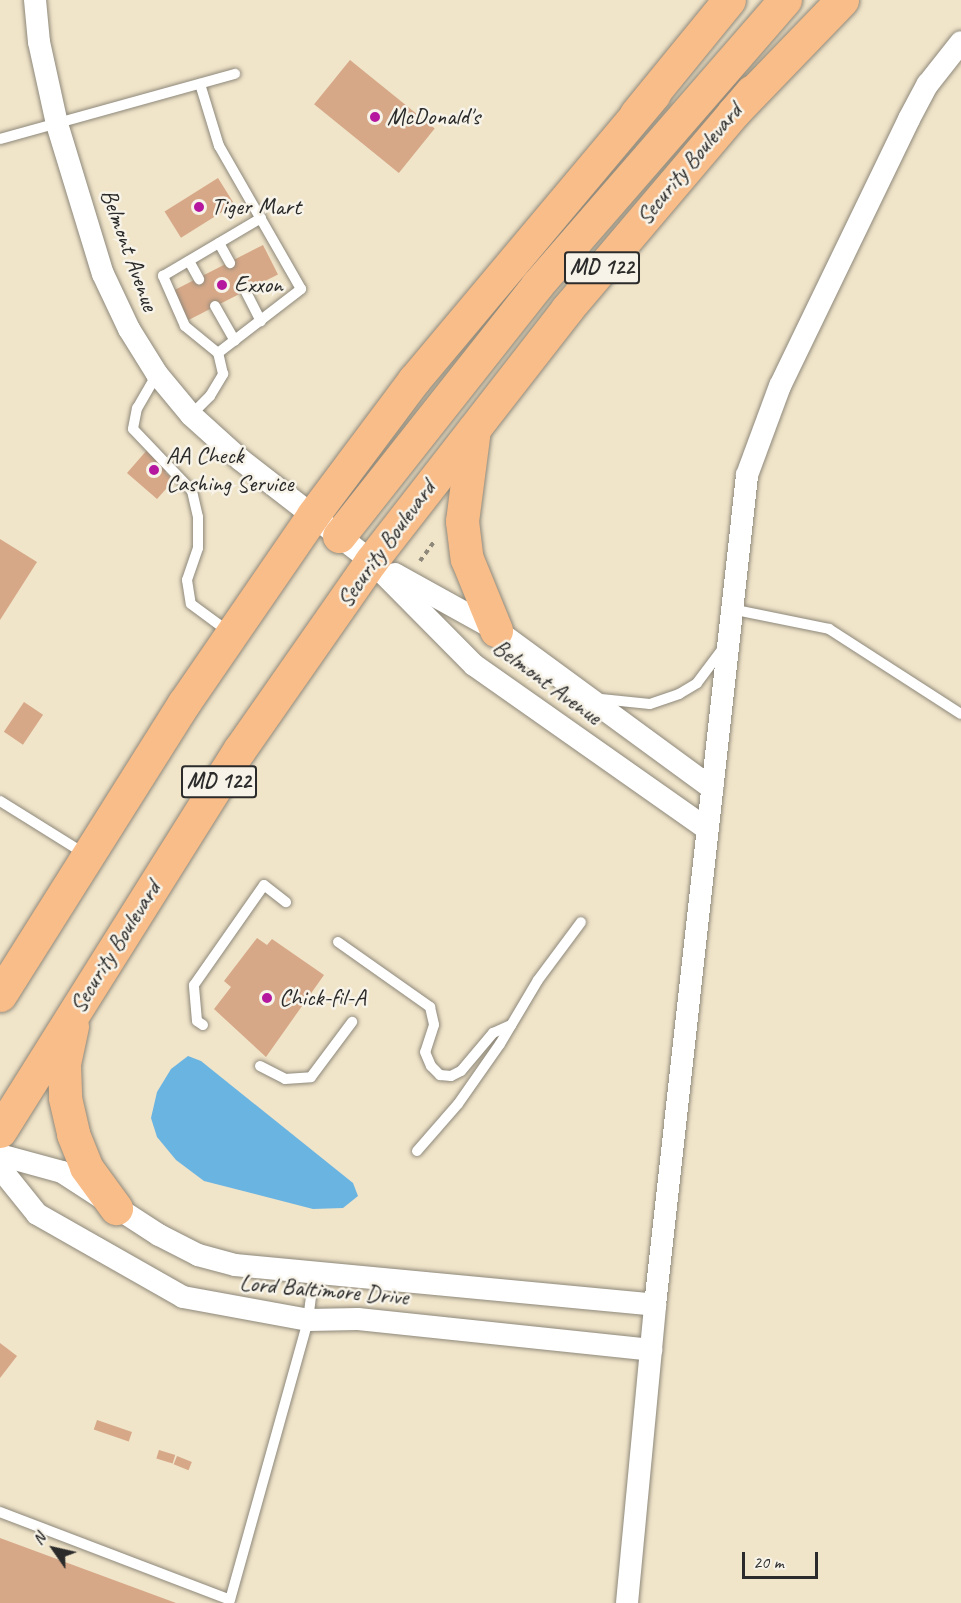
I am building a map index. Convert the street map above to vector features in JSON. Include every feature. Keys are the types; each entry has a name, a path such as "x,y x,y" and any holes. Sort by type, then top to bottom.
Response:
{"main road":[{"path":"636,114 729,0"},
{"name":"MD 122","path":"2,989 231,634 313,515 414,380 636,114 741,0"},
{"path":"339,536 537,285 785,0"},
{"name":"Security Boulevard","path":"0,1131 240,749 371,561 474,426 733,113 831,0"},
{"path":"733,113 842,0"},
{"path":"474,426 462,521 467,559 496,630"},
{"path":"76,1008 64,1064 65,1098 86,1167 116,1208"}],"street":[{"name":"Belmont Avenue","path":"35,0 39,42 57,124 104,274 129,329 157,374 191,415 241,460 371,561 474,664 707,829"},
{"path":"627,1603 655,1305 747,475 759,437 909,119 928,84 961,42"},
{"name":"Belmont Avenue","path":"371,561 496,630 712,788"},
{"name":"Lord Baltimore Drive","path":"0,1155 62,1172 116,1208 198,1255 236,1265 365,1281 655,1305"},
{"name":"Lord Baltimore Drive","path":"0,1168 37,1214 183,1297 308,1320 358,1319 651,1350"}],"lane":[{"path":"0,139 235,74"},
{"path":"200,84 219,146 301,289 218,353"},
{"path":"191,415 210,396 224,374 218,353 185,326 165,288 163,276 261,218"},
{"path":"219,243 230,262"},
{"path":"189,261 199,279"},
{"path":"245,290 261,321"},
{"path":"216,306 235,341"},
{"path":"157,374 137,408 133,429 192,491 198,516 198,548 187,580 190,604 231,634"},
{"path":"731,609 829,629 961,714"},
{"path":"581,694 621,704 650,704 697,683 728,642"},
{"path":"0,801 88,855"},
{"path":"203,1025 197,1021 194,985 264,885 286,902"},
{"path":"417,1151 458,1104 500,1044 538,980 581,922"},
{"path":"338,942 430,1006 434,1025 425,1052 431,1066 440,1075 461,1071 493,1033 511,1025"},
{"path":"260,1066 285,1079 311,1077 352,1022"},
{"path":"0,1512 229,1601 308,1320 314,1273"}],"path":[{"path":"418,564 441,532"}],"water":[{"path":"188,1056 201,1061 353,1183 358,1196 343,1208 313,1209 204,1181 176,1160 157,1137 151,1118 157,1092 171,1069"}],"building":[{"name":"McDonald's","path":"350,60 435,129 399,173 314,104"},
{"name":"Tiger Mart","path":"218,178 234,204 181,238 165,211"},
{"name":"Exxon","path":"263,245 278,274 187,321 172,291"},
{"path":"147,450 169,469 165,472 174,480 157,499 127,473"},
{"path":"0,539 37,562 0,620"},
{"path":"24,702 43,715 23,745 4,732"},
{"name":"Chick-fil-A","path":"257,938 267,945 272,939 324,975 266,1057 214,1009 231,987 224,981"},
{"path":"0,1343 17,1356 0,1378"},
{"path":"97,1420 132,1432 129,1442 94,1429"},
{"path":"159,1450 175,1455 173,1464 156,1459"},
{"path":"177,1456 192,1462 188,1470 174,1464"},
{"path":"0,1538 176,1603 0,1603"}],"place":[{"name":"McDonald's","path":"375,117"},
{"name":"Tiger Mart","path":"199,207"},
{"name":"Exxon","path":"222,285"},
{"name":"AA Check Cashing Service","path":"154,470"},
{"name":"Chick-fil-A","path":"267,998"}]}
